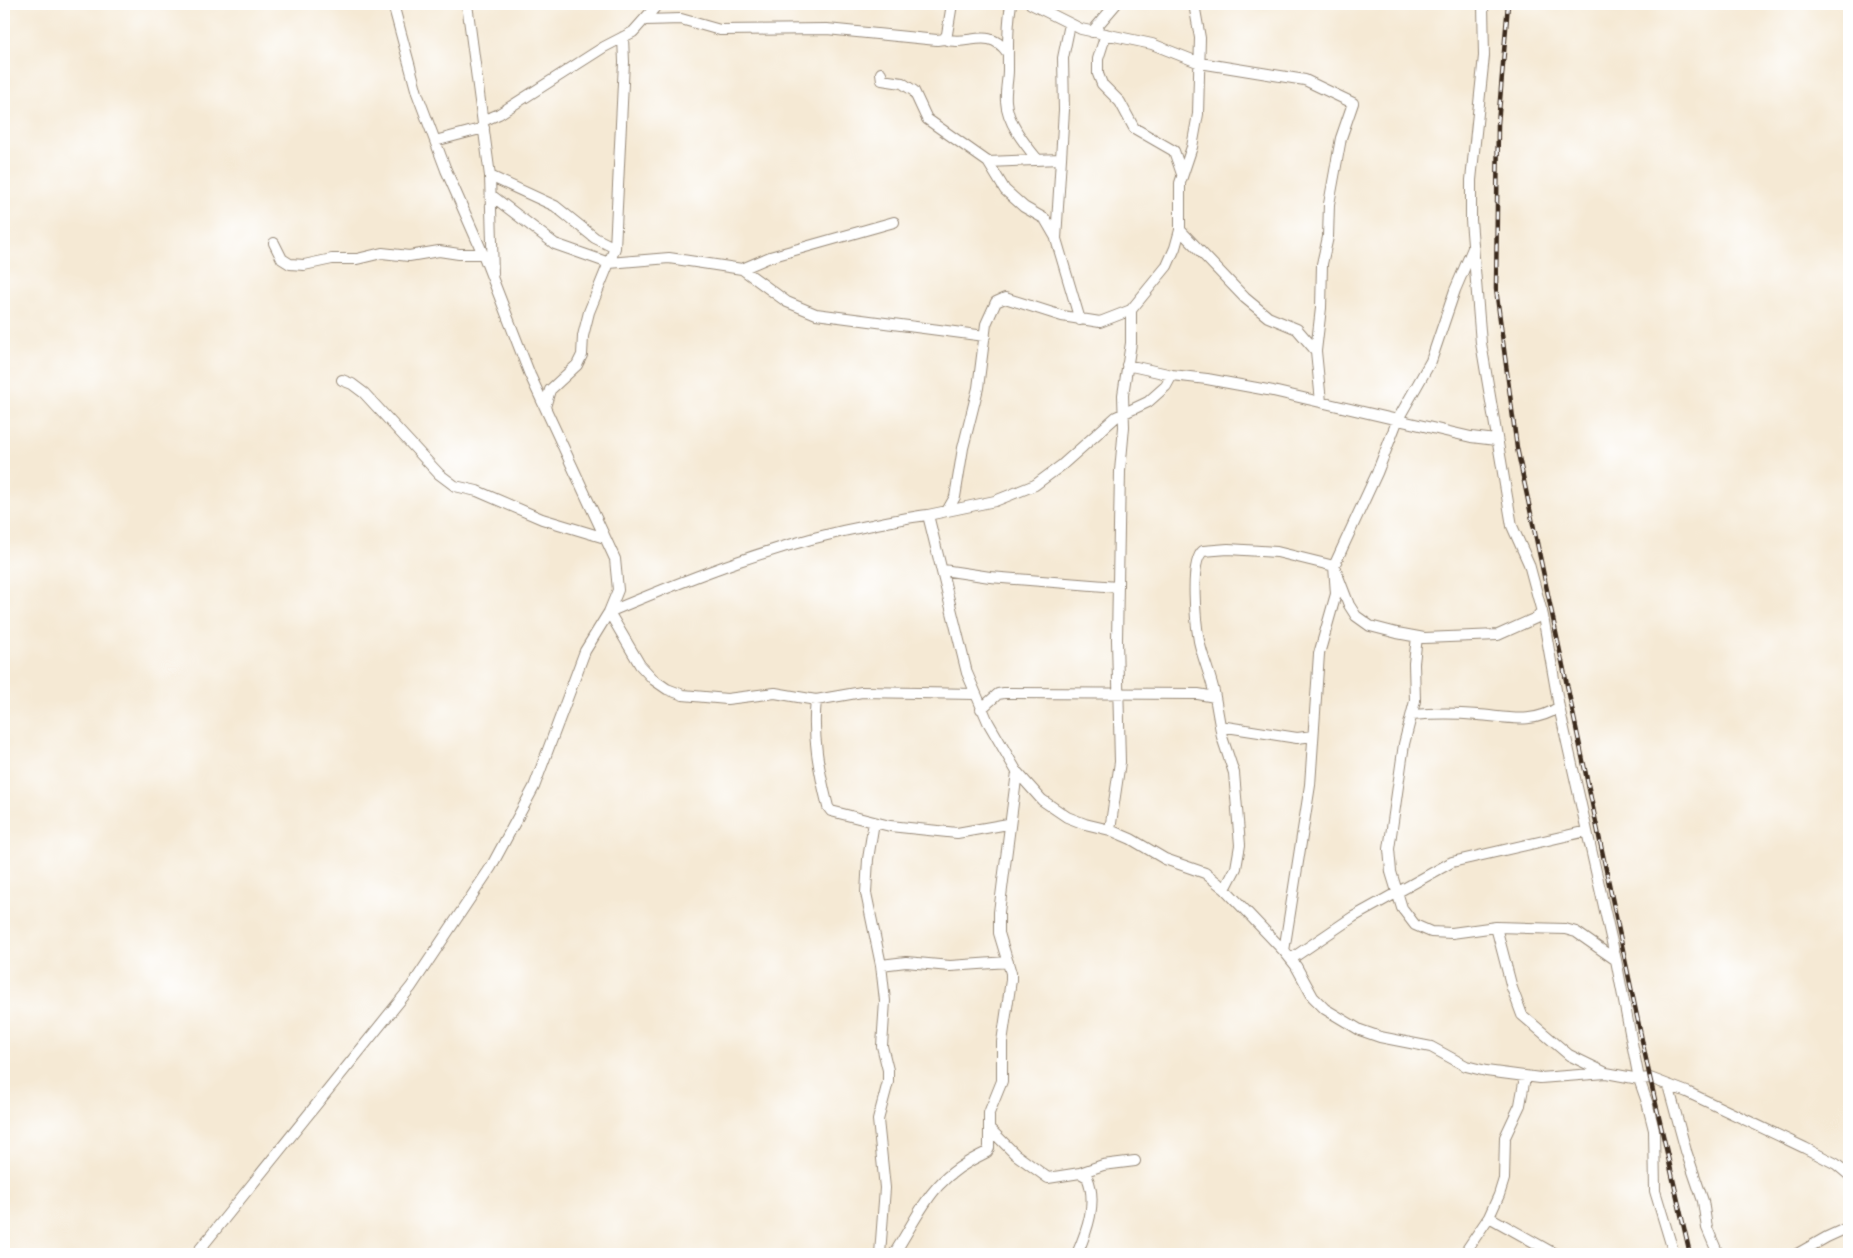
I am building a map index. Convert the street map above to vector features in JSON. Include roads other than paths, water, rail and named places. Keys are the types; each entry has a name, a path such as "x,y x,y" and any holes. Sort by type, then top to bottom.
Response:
{"street":[{"path":"393,4 417,93 435,141 483,254 498,296"},
{"path":"196,1254 411,987 458,920 491,867 534,786 585,651 609,612 618,590 615,559 545,408 493,283 490,176 467,4"},
{"path":"435,141 483,125 546,82 633,32 646,20 658,4"},
{"path":"944,39 952,4"},
{"path":"1011,4 1006,36 1008,52 1006,102 1008,111 1024,143 1037,159"},
{"path":"1032,4 1070,24 1092,32 1168,49 1200,63 1305,80 1353,103 1341,138 1329,204 1328,237 1322,264 1321,308 1316,352 1321,402"},
{"path":"1092,32 1116,4"},
{"path":"948,511 955,497 962,448 978,388 985,336 992,307 999,299 1005,298 1080,320 1107,321 1131,310 1167,266 1180,230 1182,174 1196,130 1200,63 1199,23 1194,4"},
{"path":"1478,4 1484,18"},
{"path":"1483,4 1484,56 1471,180 1473,248 1481,343 1512,526 1529,564 1542,611 1559,707 1616,960 1639,1079 1654,1130 1655,1191 1674,1254"},
{"path":"646,20 681,18 720,30 827,29 924,40 994,40 1001,44 1008,52"},
{"path":"1056,239 1064,110 1062,58 1070,24"},
{"path":"1106,34 1098,59 1098,74 1102,84 1120,102 1134,128 1174,151 1182,174"},
{"path":"545,408 550,390 577,365 582,355 583,336 589,312 615,248 624,62 623,37"},
{"path":"882,73 882,80 902,83 914,91 927,119 988,162 1005,190 1024,207 1044,219 1056,239 1080,320"},
{"path":"988,162 1060,159"},
{"path":"490,176 555,206 595,238 615,248"},
{"path":"491,195 555,244 609,263 669,258 742,269 788,302 816,314 985,336"},
{"path":"742,269 770,257 894,222"},
{"path":"1180,230 1245,298 1268,317 1297,329 1316,352"},
{"path":"274,243 282,259 297,265 316,263 328,259 358,259 382,253 409,256 438,251 459,254 483,254"},
{"path":"1284,951 1306,816 1319,654 1336,594 1334,566 1377,473 1398,419 1431,361 1455,290 1473,248"},
{"path":"1110,830 1119,780 1120,693 1117,587 1120,454 1124,413 1123,395 1132,343 1131,310"},
{"path":"1127,365 1172,375 1245,386 1471,437 1496,440"},
{"path":"609,612 693,576 768,552 851,528 995,501 1035,485 1062,465 1111,421 1148,402 1166,386 1172,375"},
{"path":"342,380 364,392 439,474 455,486 477,491 542,519 605,538"},
{"path":"928,515 943,570 962,654 975,694 981,709 1017,772 1042,800 1054,809 1085,824 1110,830 1131,839 1165,859 1205,873 1226,889 1291,959 1313,997 1325,1009 1351,1027 1380,1037 1431,1047 1466,1066 1525,1077 1560,1078 1606,1074 1639,1079 1650,1078 1805,1148 1836,1164 1849,1175"},
{"path":"1226,889 1236,868 1240,845 1234,773 1220,726 1215,697 1196,625 1196,576 1200,553 1228,549 1276,552 1334,566"},
{"path":"1334,566 1350,605 1361,619 1370,626 1417,637 1498,634 1536,618 1542,611"},
{"path":"943,570 980,576 1117,587"},
{"path":"609,612 640,665 654,680 667,689 683,695 726,699 775,693 816,700 862,692 975,694"},
{"path":"1417,637 1414,663 1415,701 1404,744 1389,849 1389,861 1402,908 1414,925 1431,932 1452,933 1496,927 1565,929 1576,932 1616,960"},
{"path":"981,709 998,694 1004,693 1198,694 1215,697"},
{"path":"816,700 815,743 828,808 831,812 890,826 957,833 1008,824"},
{"path":"1412,714 1462,714 1526,720 1550,713 1559,707"},
{"path":"1220,726 1297,738 1313,736"},
{"path":"894,1254 914,1223 923,1203 942,1180 958,1167 987,1152 990,1130 989,1112 1002,1081 1002,1042 1011,980 1008,962 1001,944 999,923 1008,824 1017,772"},
{"path":"874,822 868,859 866,893 881,965 885,1002 882,1046 888,1070 888,1082 878,1120 885,1188 880,1254"},
{"path":"1291,959 1353,917 1430,873 1466,857 1587,831"},
{"path":"1496,927 1512,988 1522,1015 1569,1055 1606,1074"},
{"path":"881,965 906,962 950,966 1008,962"},
{"path":"1464,1254 1489,1217 1504,1179 1505,1137 1520,1105 1525,1077"},
{"path":"1668,1085 1686,1151 1703,1201 1707,1228 1718,1254"},
{"path":"990,1130 1043,1176 1048,1178 1080,1173 1103,1165 1135,1161"},
{"path":"1076,1254 1084,1236 1092,1199 1087,1177 1080,1173"},
{"path":"1489,1217 1555,1254"},
{"path":"1798,1254 1849,1227"}],"railway":[{"path":"1508,4 1498,124 1496,289 1517,448 1650,1078 1690,1254"}]}
